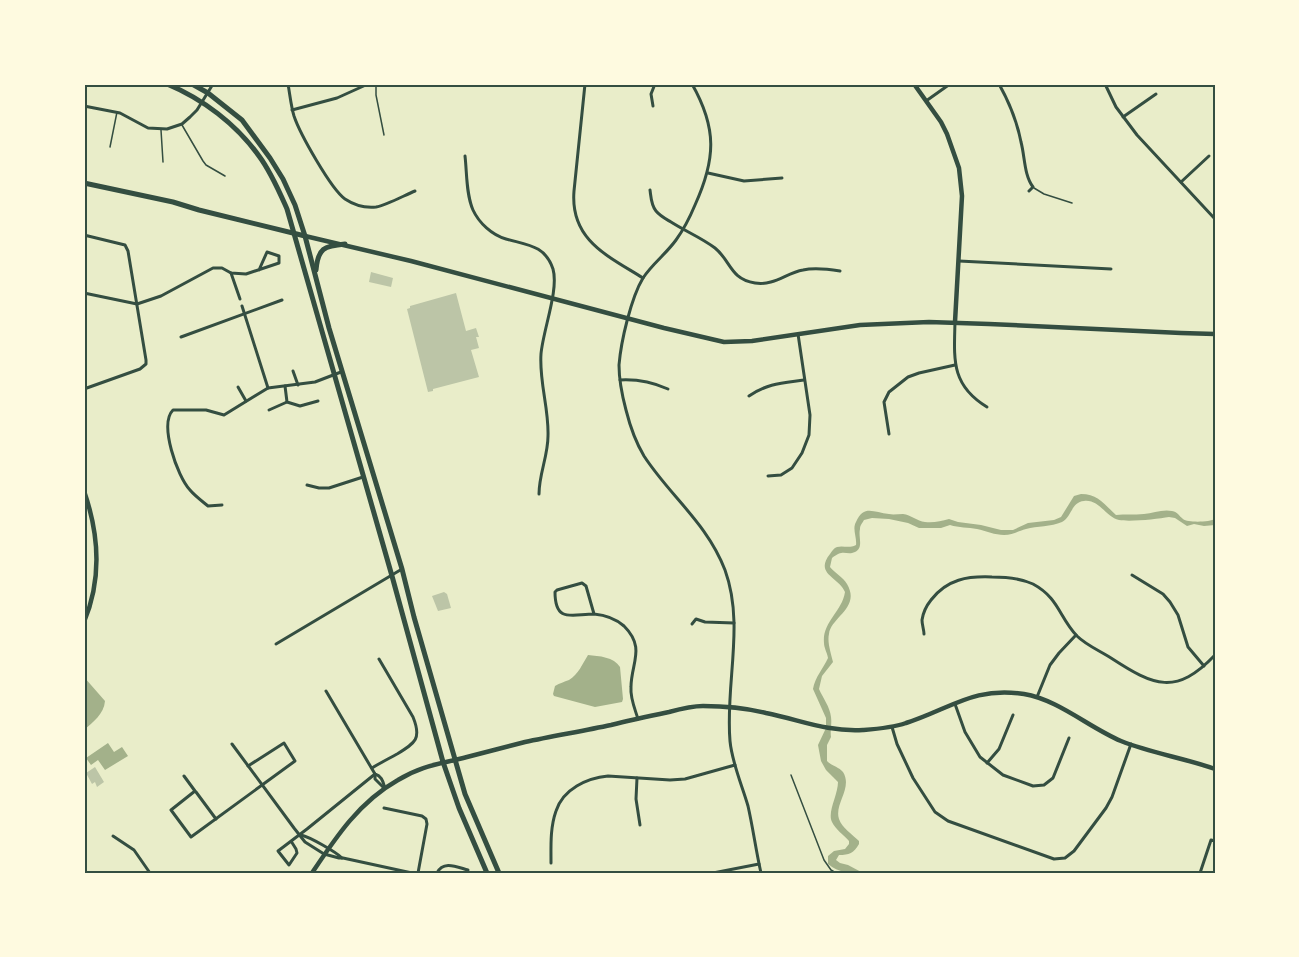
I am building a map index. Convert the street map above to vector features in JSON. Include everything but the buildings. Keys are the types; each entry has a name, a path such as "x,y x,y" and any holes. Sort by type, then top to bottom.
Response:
{"main road":[{"path":"167,84 202,103 244,138 274,180 287,209 443,762 459,808 487,873"},
{"path":"192,84 208,93 242,120 270,158 290,194 305,236 329,328 402,569 467,800 499,873"},
{"path":"84,183 153,197 305,236"},
{"path":"315,275 317,260 322,250 345,244"}],"street":[{"path":"84,106 117,112 140,125 161,129 182,124 197,110 213,84"},
{"path":"288,84 292,110 303,137 336,190 348,201 377,207 416,191"},
{"path":"292,110 337,98 368,84"},
{"path":"585,84 573,191 576,217 582,231 595,246 643,278"},
{"path":"653,106 651,94 655,84"},
{"path":"692,84 702,104 709,127 711,151 708,172 683,229 643,278 633,302 621,351 620,380 623,400 637,443 645,457 707,534 719,555 730,589 734,623 729,707 730,742 748,808 761,873"},
{"path":"914,84 941,122 959,168 962,196 955,365 967,391 987,407"},
{"path":"926,101 950,84"},
{"path":"999,84 1015,119 1021,139 1028,178 1033,188 1029,191"},
{"path":"1105,84 1116,107 1137,135 1215,219"},
{"path":"1123,117 1156,94"},
{"path":"465,156 470,198 477,216 495,234 529,244 540,251 553,269 555,279 541,355 541,383 548,434 546,455 539,481 539,494"},
{"path":"1181,182 1209,156"},
{"path":"708,172 744,181 782,178"},
{"path":"650,190 652,204 657,212 712,246 734,272 751,282 772,282 809,268 840,271"},
{"path":"84,235 125,244 146,364 140,369 84,389"},
{"path":"305,236 345,244 724,342 752,341 872,324 955,322 1215,334"},
{"path":"84,293 137,304 161,296 213,268 246,274 260,270 279,263 279,256 267,252 260,270"},
{"path":"958,261 1112,269"},
{"path":"231,273 240,299"},
{"path":"181,337 282,300"},
{"path":"242,306 268,388"},
{"path":"768,476 781,475 789,471 799,459 809,435 810,421 798,334"},
{"path":"889,434 884,402 889,392 909,377 955,365"},
{"path":"293,371 298,385"},
{"path":"222,505 208,506 190,490 179,475 172,457 169,414 173,410 206,410 224,415 268,388 315,382 343,372"},
{"path":"620,380 639,380 668,389"},
{"path":"749,396 760,388 804,380"},
{"path":"285,386 287,402"},
{"path":"238,387 246,401"},
{"path":"269,410 287,402 300,406 318,401"},
{"path":"307,485 319,489 329,488 363,477"},
{"path":"84,490 96,535 97,555 97,575 84,622"},
{"path":"276,644 402,569"},
{"path":"1132,575 1162,594 1170,602 1178,615 1188,647 1204,666"},
{"path":"924,634 923,616 929,602 948,584 976,576 1013,578 1033,584 1043,590 1055,603 1076,635 1142,677 1153,681 1182,680 1193,675 1215,655"},
{"path":"594,614 586,586 582,583 555,592 559,611 562,613 578,616 594,614 610,618 619,622 628,631 634,642 636,658 630,686 638,719"},
{"path":"692,624 696,619 705,622 734,623"},
{"path":"1037,697 1050,664 1076,635"},
{"path":"372,768 409,747 415,742 417,735 413,717 379,659"},
{"path":"326,691 375,774 382,779 385,788"},
{"path":"312,873 357,812 385,788 413,772 443,762 527,742 695,706 729,707 766,712 820,727 860,730 892,727 981,694 1011,693 1037,697 1052,703 1118,740 1215,769"},
{"path":"954,703 964,732 975,750 995,770 1013,780 1033,786 1044,785 1056,775 1069,738"},
{"path":"987,763 999,749 1013,715"},
{"path":"892,727 897,744 913,778 939,816 1054,859 1065,858 1074,851 1106,808 1131,744"},
{"path":"195,792 171,810 191,837 295,761 284,743 248,766"},
{"path":"232,744 300,835 309,837 326,852 336,852 343,858 412,873"},
{"path":"551,863 555,812 560,802 571,790 585,781 608,776 670,780 735,765"},
{"path":"291,841 297,853 289,865 278,850 375,774"},
{"path":"184,776 216,819"},
{"path":"637,778 640,825"},
{"path":"384,808 422,816 426,819 418,873"},
{"path":"113,837 134,850 150,873"},
{"path":"1200,873 1211,840 1215,841"},
{"path":"713,873 759,864"},
{"path":"437,873 445,865 468,870"}],"lane":[{"path":"376,84 384,135"},
{"path":"110,147 117,112"},
{"path":"182,124 203,161 225,176"},
{"path":"161,129 163,162"},
{"path":"1033,188 1072,203"}],"path":[{"path":"791,774 824,860 836,873"}],"shaded area":[{"path":"1081,494 1097,498 1116,515 1169,511 1176,512 1189,521 1215,519 1215,525 1187,526 1169,517 1119,520 1089,501 1076,504 1062,522 1007,535 950,525 941,528 919,528 908,523 872,518 864,520 861,525 858,550 852,553 839,553 832,558 830,567 847,584 850,600 831,628 828,640 833,662 822,676 819,689 831,717 831,737 827,745 827,761 843,772 846,784 838,813 839,819 859,841 853,851 839,855 836,860 863,873 844,872 832,867 828,864 828,856 834,851 845,849 849,841 835,827 831,818 838,782 821,761 818,745 826,728 826,718 813,689 828,658 824,647 826,629 845,592 826,571 826,561 830,554 837,547 856,545 855,525 859,516 866,511 903,514 925,522 949,519 1001,530 1013,530 1028,523 1061,517 1074,496"},
{"path":"588,655 610,659 620,667 622,702 595,707 554,696 555,686 572,678"},
{"path":"84,677 105,701 100,714 84,730"},
{"path":"108,743 114,752 122,747 128,756 105,770 98,760 91,765 86,758"}]}
